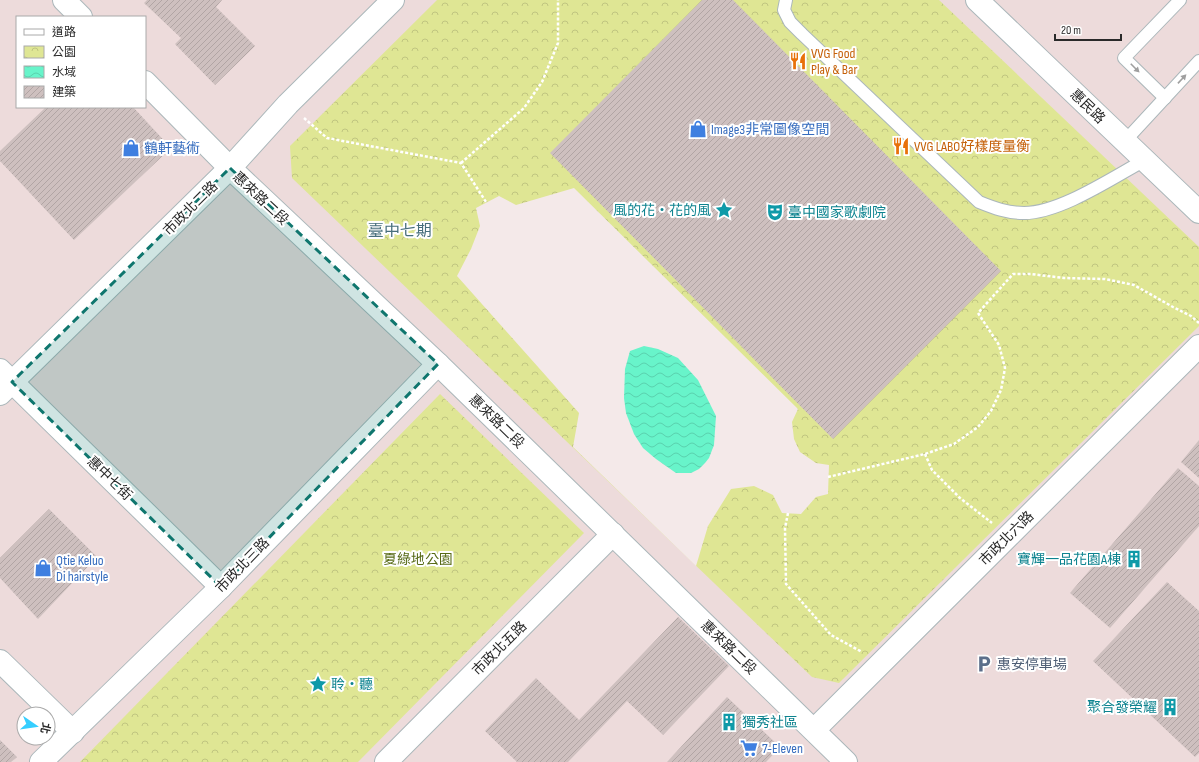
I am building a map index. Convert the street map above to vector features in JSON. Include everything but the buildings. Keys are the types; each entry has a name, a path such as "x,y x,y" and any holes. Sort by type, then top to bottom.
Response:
{"street":[{"path":"64,0 80,16"},
{"name":"市政北二路","path":"4,382 230,168 288,104 392,0"},
{"name":"惠民路","path":"976,0 1199,212"},
{"name":"惠來路二段","path":"146,83 230,168 438,364 846,762"},
{"name":"市政北六路","path":"814,730 1199,346"},
{"name":"市政北三路","path":"41,762 221,587 438,364"},
{"name":"惠中七街","path":"4,382 221,587"},
{"name":"市政北五路","path":"396,759 613,534"},
{"path":"0,661 73,732"}],"lane":[{"path":"786,0 784,10 790,22 979,202 1000,211 1024,213 1048,209 1071,200 1144,160"},
{"path":"1165,98 1124,58 1180,0"},
{"path":"1125,141 1199,61"}],"path":[{"path":"461,163 524,108 542,82 558,43 558,0"},
{"path":"288,104 327,138 461,163 486,202"},
{"path":"828,477 925,454 954,444 978,427 991,411 1001,390 1005,368 999,345 978,313 1013,274 1105,280 1134,284 1191,316 1199,324"},
{"path":"925,454 932,470 960,498 1009,535"},
{"path":"788,513 785,528 786,584 831,635 881,662"}],"highlighted area":[{"path":"230,168 438,364 221,587 12,382"}],"green space":[{"path":"437,0 939,0 1199,247 1199,326 839,683 812,677 292,178 290,146"},
{"name":"夏綠地公園","path":"440,394 584,533 358,762 80,762"}],"shaded area":[{"path":"574,188 798,409 792,422 794,439 800,452 816,463 829,465 828,494 816,497 801,514 782,513 773,495 754,486 731,489 708,526 696,566 573,447 579,413 457,276 471,249 480,226 476,208 499,196 516,205"}],"water":[{"path":"644,346 658,349 678,358 698,380 716,416 714,445 709,458 699,469 691,473 676,473 643,448 634,434 626,413 624,398 625,369 630,351"}],"place":[{"name":"VVG Food Play & Bar","path":"798,61"},
{"name":"Image3非常圖像空間","path":"698,129"},
{"name":"VVG LABO好樣度量衡","path":"901,146"},
{"name":"鶴軒藝術","path":"131,148"},
{"name":"風的花‧花的風","path":"724,210"},
{"name":"臺中國家歌劇院","path":"775,212"},
{"name":"寶輝一品花園A棟","path":"1134,559"},
{"name":"Qtie Keluo Di hairstyle","path":"43,568"},
{"name":"惠安停車場","path":"984,664"},
{"name":"聆‧聽","path":"318,684"},
{"name":"聚合發榮耀","path":"1170,707"},
{"name":"獨秀社區","path":"729,722"},
{"name":"7-Eleven","path":"749,748"}],"district":[{"name":"臺中七期","path":"400,230"}]}
